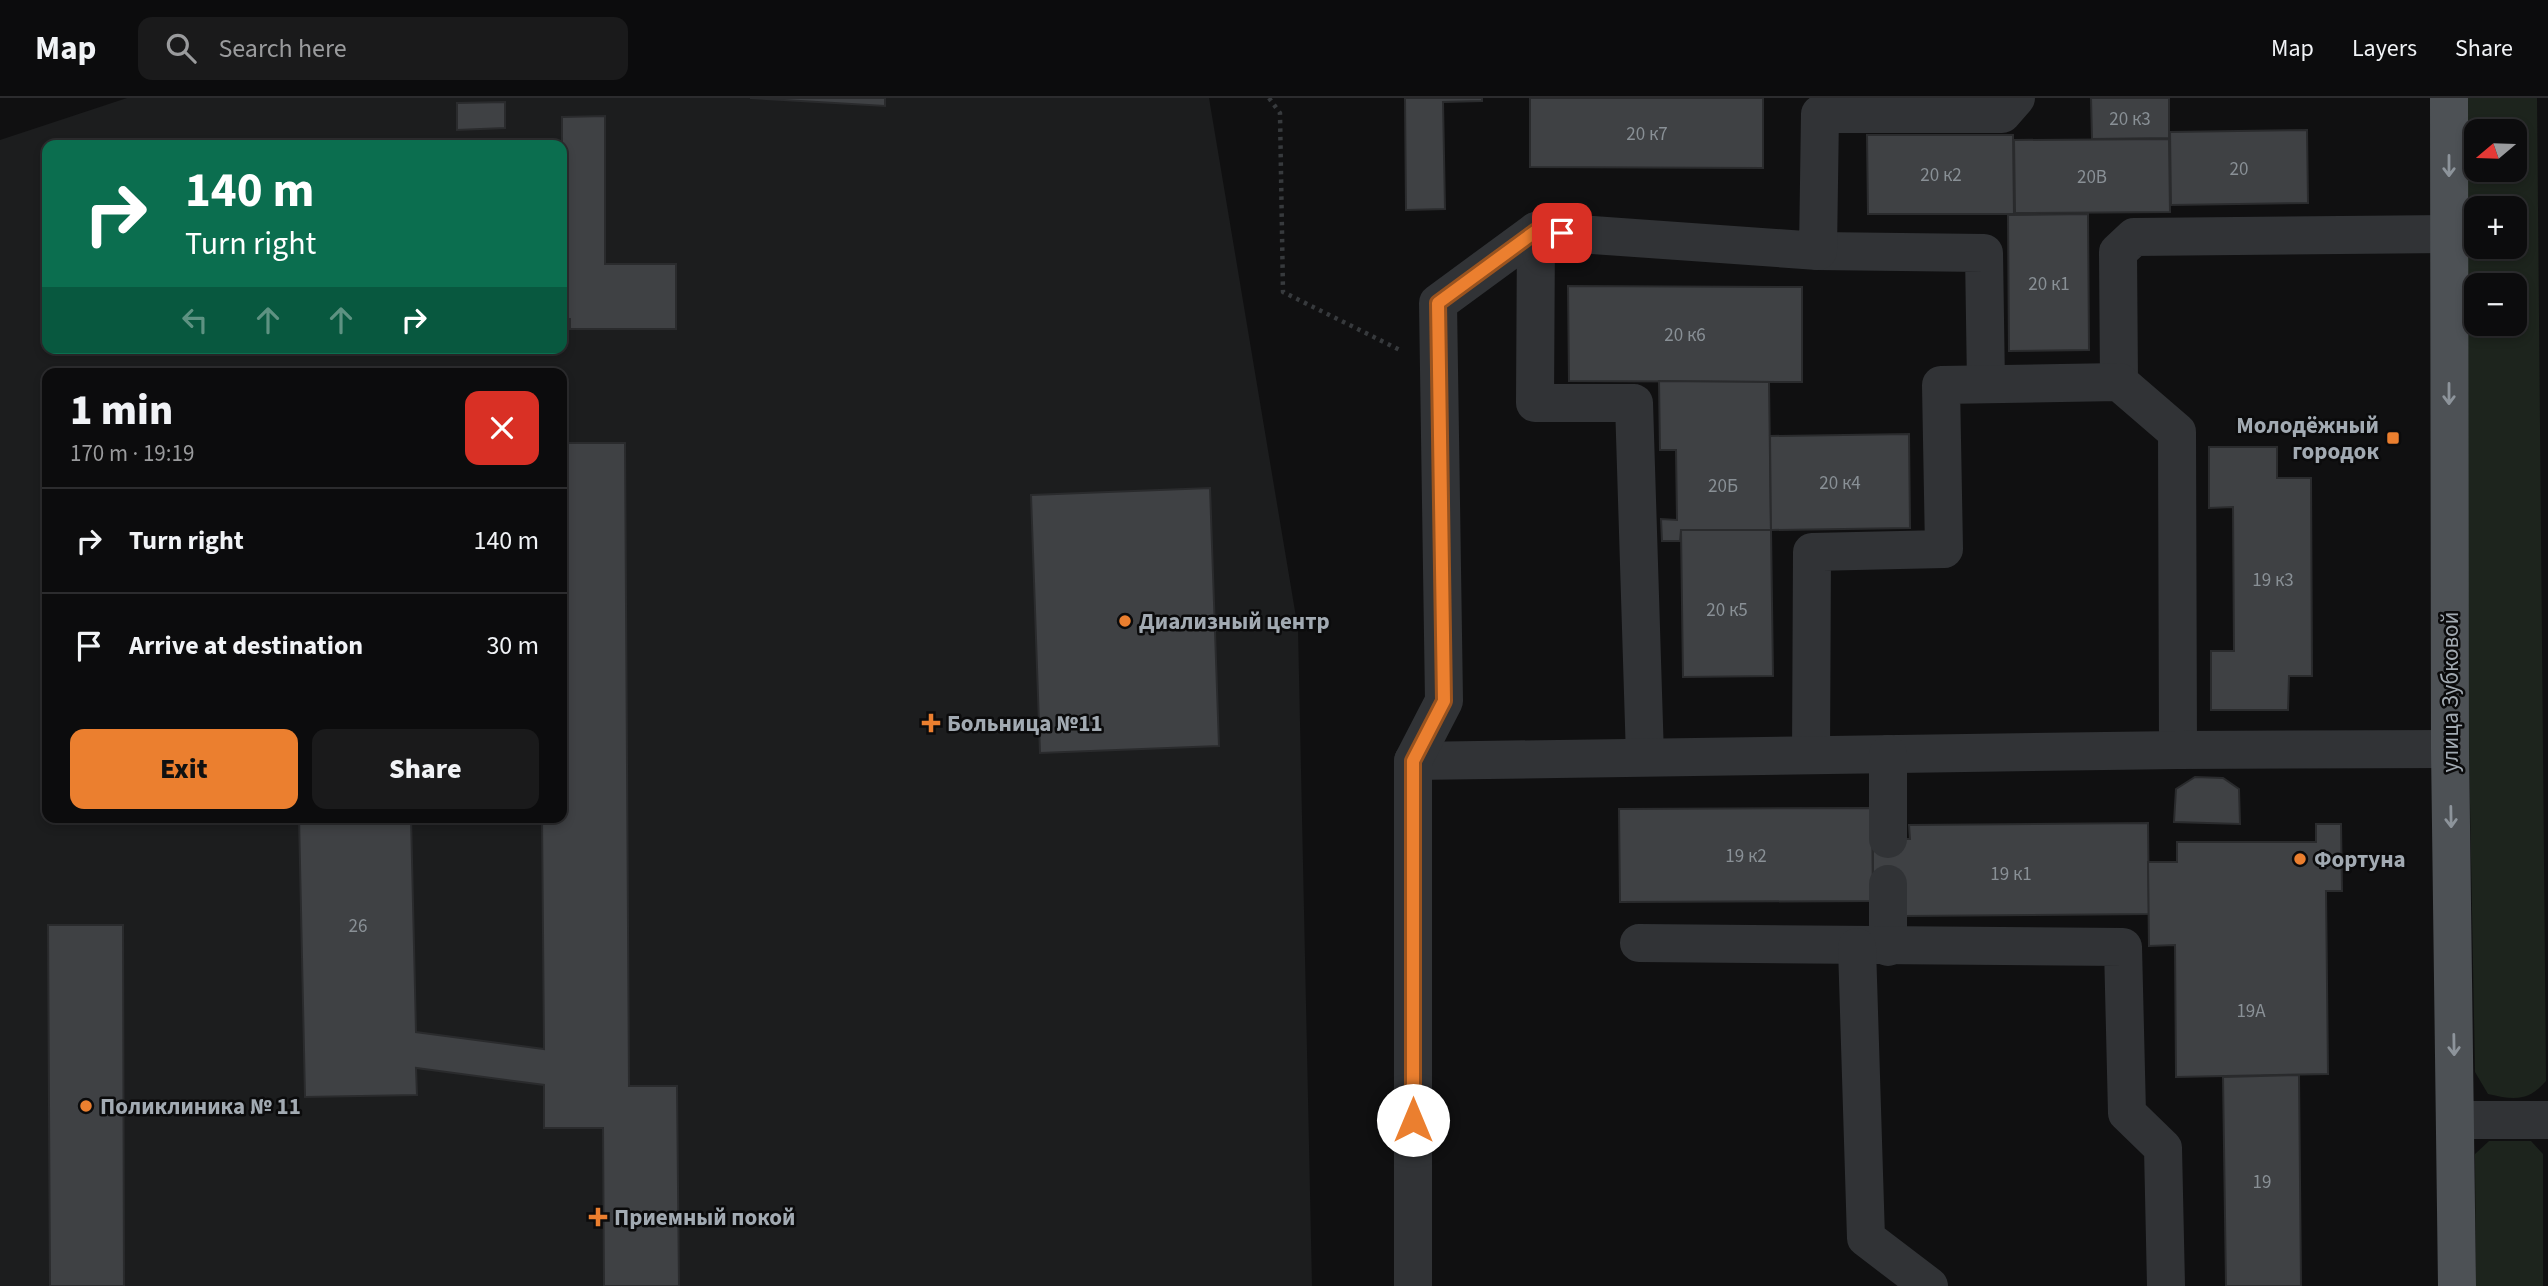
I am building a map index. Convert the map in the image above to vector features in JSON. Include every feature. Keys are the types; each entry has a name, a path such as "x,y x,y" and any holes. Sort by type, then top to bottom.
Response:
{"main road":[{"name":"улица Зубковой","path":"2449,98 2450,749 2457,1286"}],"street":[{"path":"1818,251 1820,114 2002,114 2016,98"},
{"path":"1536,231 1535,403 1634,403 1645,757"},
{"path":"1413,1286 1413,761 1444,701 1438,303 1536,231 1818,251 1984,253 1986,384"},
{"path":"2119,382 2118,252 2134,237 2449,234"},
{"path":"1811,755 1812,552 1944,549 1941,385 2119,382 2177,432 2178,750"},
{"path":"1413,761 2178,750 2450,749"},
{"path":"1888,754 1888,839"},
{"path":"1888,884 1872,947 1867,1238 1929,1286"},
{"path":"1639,943 2123,947 2127,1113 2164,1148 2166,1286"},
{"path":"2455,1120 2548,1120"}],"path":[{"path":"1269,98 1280,113 1283,292 1439,370"}],"shaded area":[{"name":"Больница №11","path":"127,98 1209,98 1298,629 1312,1286 0,1286 0,140"},
{"path":"2465,98 2537,98 2546,1081 2527,1096 2506,1097 2488,1094 2475,1072 2469,749 2466,336 2527,336 2527,273 2466,273 2466,259 2527,259 2527,196 2466,196 2466,182 2527,182 2527,119 2465,119"},
{"path":"2489,1141 2531,1141 2543,1154 2543,1286 2476,1286 2475,1154"}],"building":[{"path":"750,98 885,98 885,106"},
{"path":"1405,98 1482,98 1482,101 1443,102 1445,209 1406,210"},
{"path":"1530,98 1763,98 1763,168 1530,167"},
{"path":"2091,98 2169,98 2169,138 2092,139"},
{"path":"505,102 505,128 457,130 457,103"},
{"path":"605,116 605,264 676,264 676,329 570,329 570,319 567,319 567,140 562,140 562,117"},
{"path":"2307,130 2308,203 2171,205 2170,132"},
{"path":"1867,135 2013,135 2014,214 1868,214"},
{"path":"2169,139 2170,212 2015,213 2014,140"},
{"path":"2088,214 2089,350 2009,351 2008,215"},
{"path":"1568,286 1802,287 1802,382 1569,381"},
{"path":"1659,381 1769,382 1771,530 1681,530 1680,541 1662,541 1661,519 1677,520 1676,450 1660,450"},
{"path":"1909,434 1910,528 1771,530 1770,436"},
{"path":"567,443 625,443 629,1086 677,1086 679,1286 604,1286 603,1128 544,1128 544,1085 416,1068 417,1095 305,1097 299,823 411,823 416,1032 544,1049 542,823 567,823"},
{"path":"2209,447 2277,447 2277,478 2311,478 2312,676 2289,676 2288,710 2211,710 2211,651 2234,651 2233,507 2209,508"},
{"name":"Диализный центр","path":"1210,488 1219,746 1040,753 1031,495"},
{"path":"1681,530 1771,530 1773,676 1683,677"},
{"path":"2195,777 2223,778 2239,789 2240,824 2174,822 2176,789"},
{"path":"1872,808 1873,901 1620,902 1619,809"},
{"path":"2148,823 2149,914 1905,916 1873,884 1873,839 1910,839 1909,825"},
{"path":"2316,824 2341,824 2342,891 2326,891 2328,1074 2176,1077 2175,945 2149,946 2148,862 2177,862 2177,842 2316,842"},
{"name":"Поликлиника № 11","path":"48,925 123,925 124,1286 50,1286"},
{"path":"2299,1075 2301,1286 2226,1286 2223,1077"}],"place":[{"name":"Молодёжный городок","path":"2393,438"},
{"name":"Диализный центр","path":"1125,621"},
{"name":"Больница №11","path":"931,723"},
{"name":"Фортуна","path":"2300,859"},
{"name":"Поликлиника № 11","path":"86,1106"},
{"name":"Приемный покой","path":"598,1217"}],"route":[{"path":"1413,1120 1413,761 1444,701 1438,303 1536,231 1562,233"}]}
